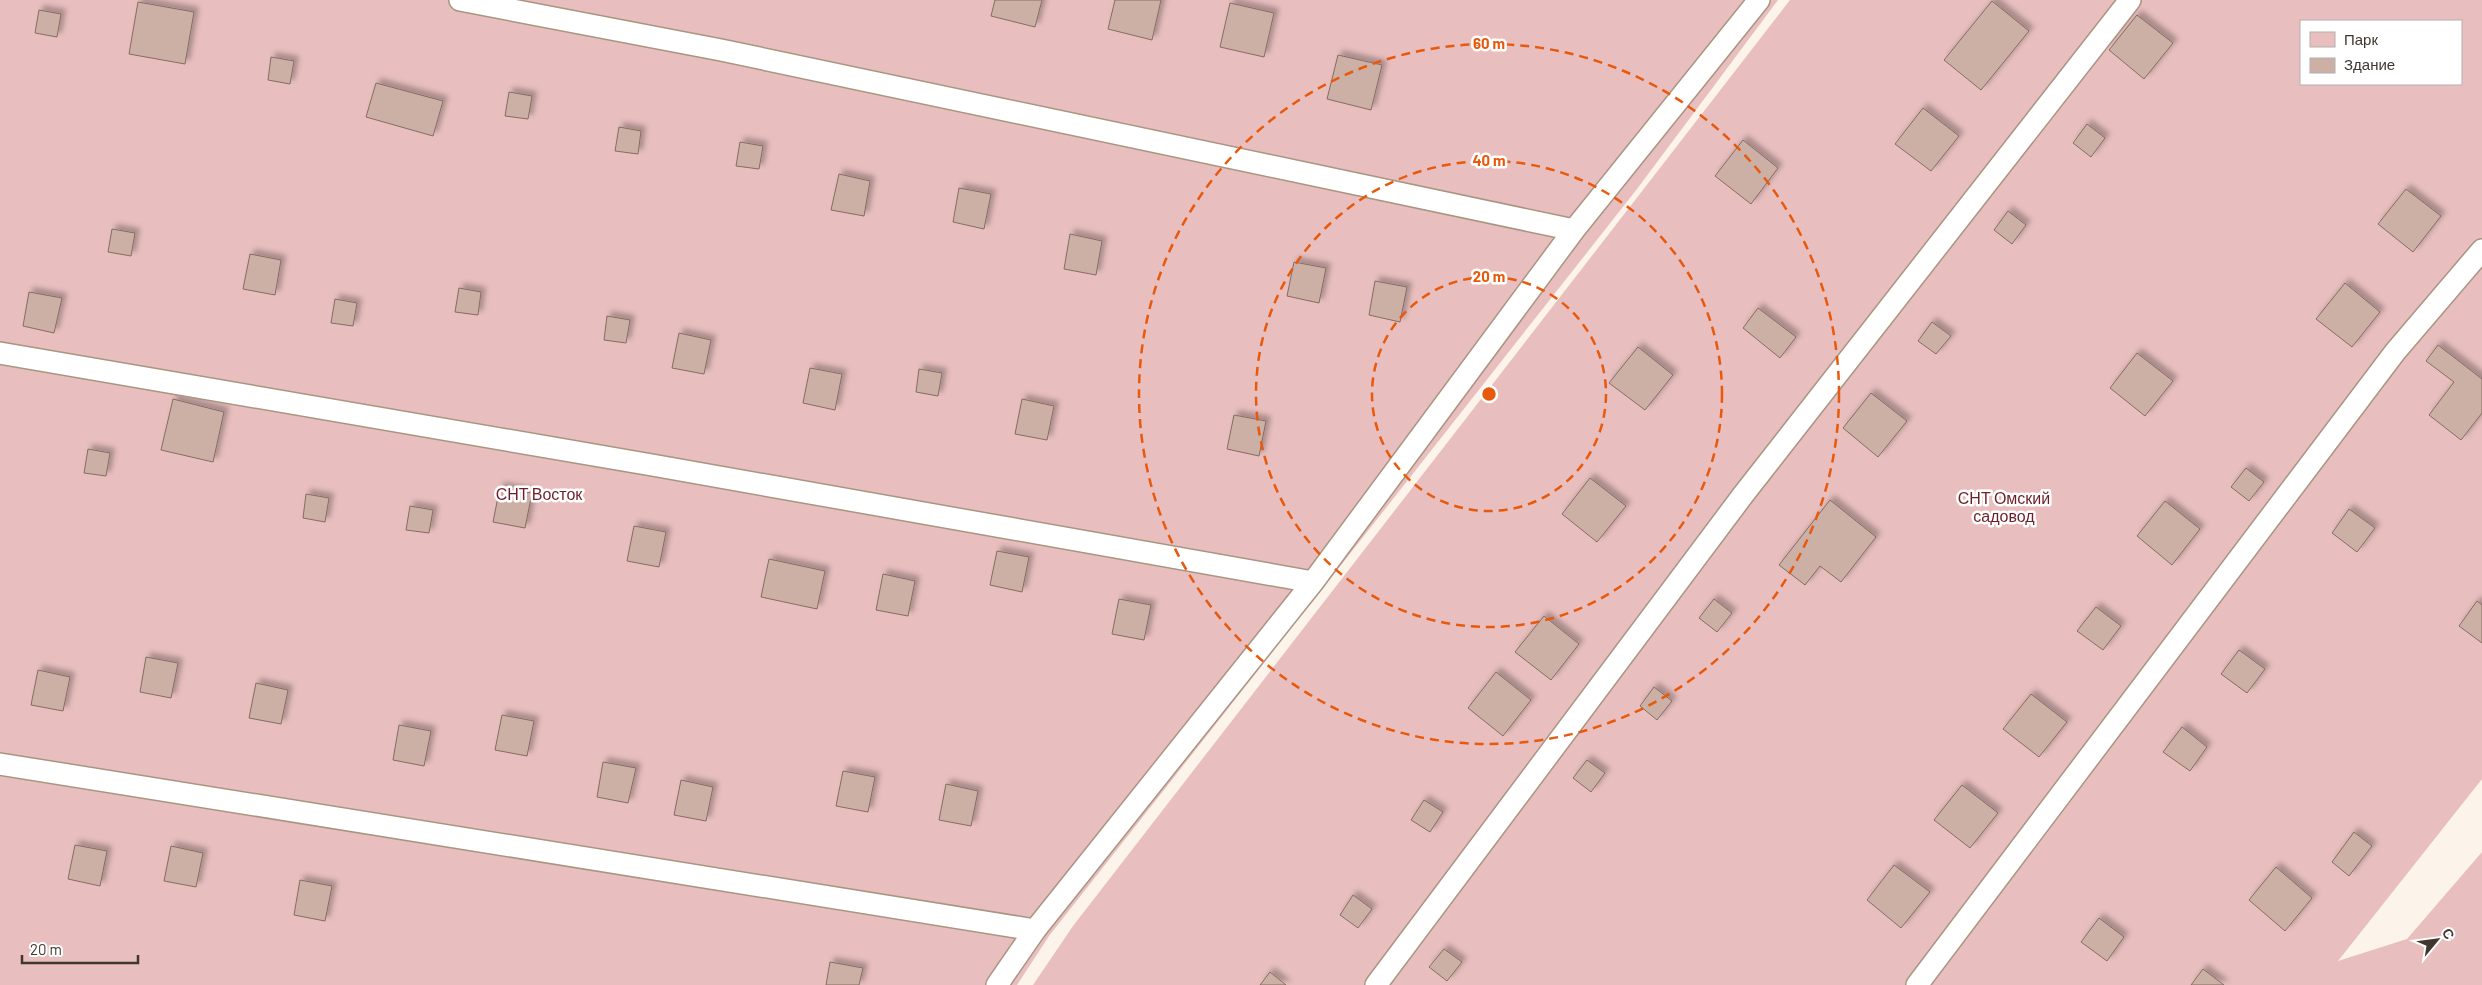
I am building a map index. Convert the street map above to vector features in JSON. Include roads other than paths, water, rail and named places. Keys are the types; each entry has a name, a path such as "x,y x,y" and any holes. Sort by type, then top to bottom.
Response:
{"lane":[{"path":"460,0 721,50 1574,230"},
{"path":"998,985 1035,930 1313,582 1574,230 1759,0"},
{"path":"1376,985 1743,495 2130,0"},
{"path":"1917,985 2395,352 2482,250"},
{"path":"0,353 1313,582"},
{"path":"0,764 1035,930"}],"park label":[{"name":"СНТ Восток","path":"539,493"},
{"name":"СНТ Омский садовод","path":"2004,506"}]}
